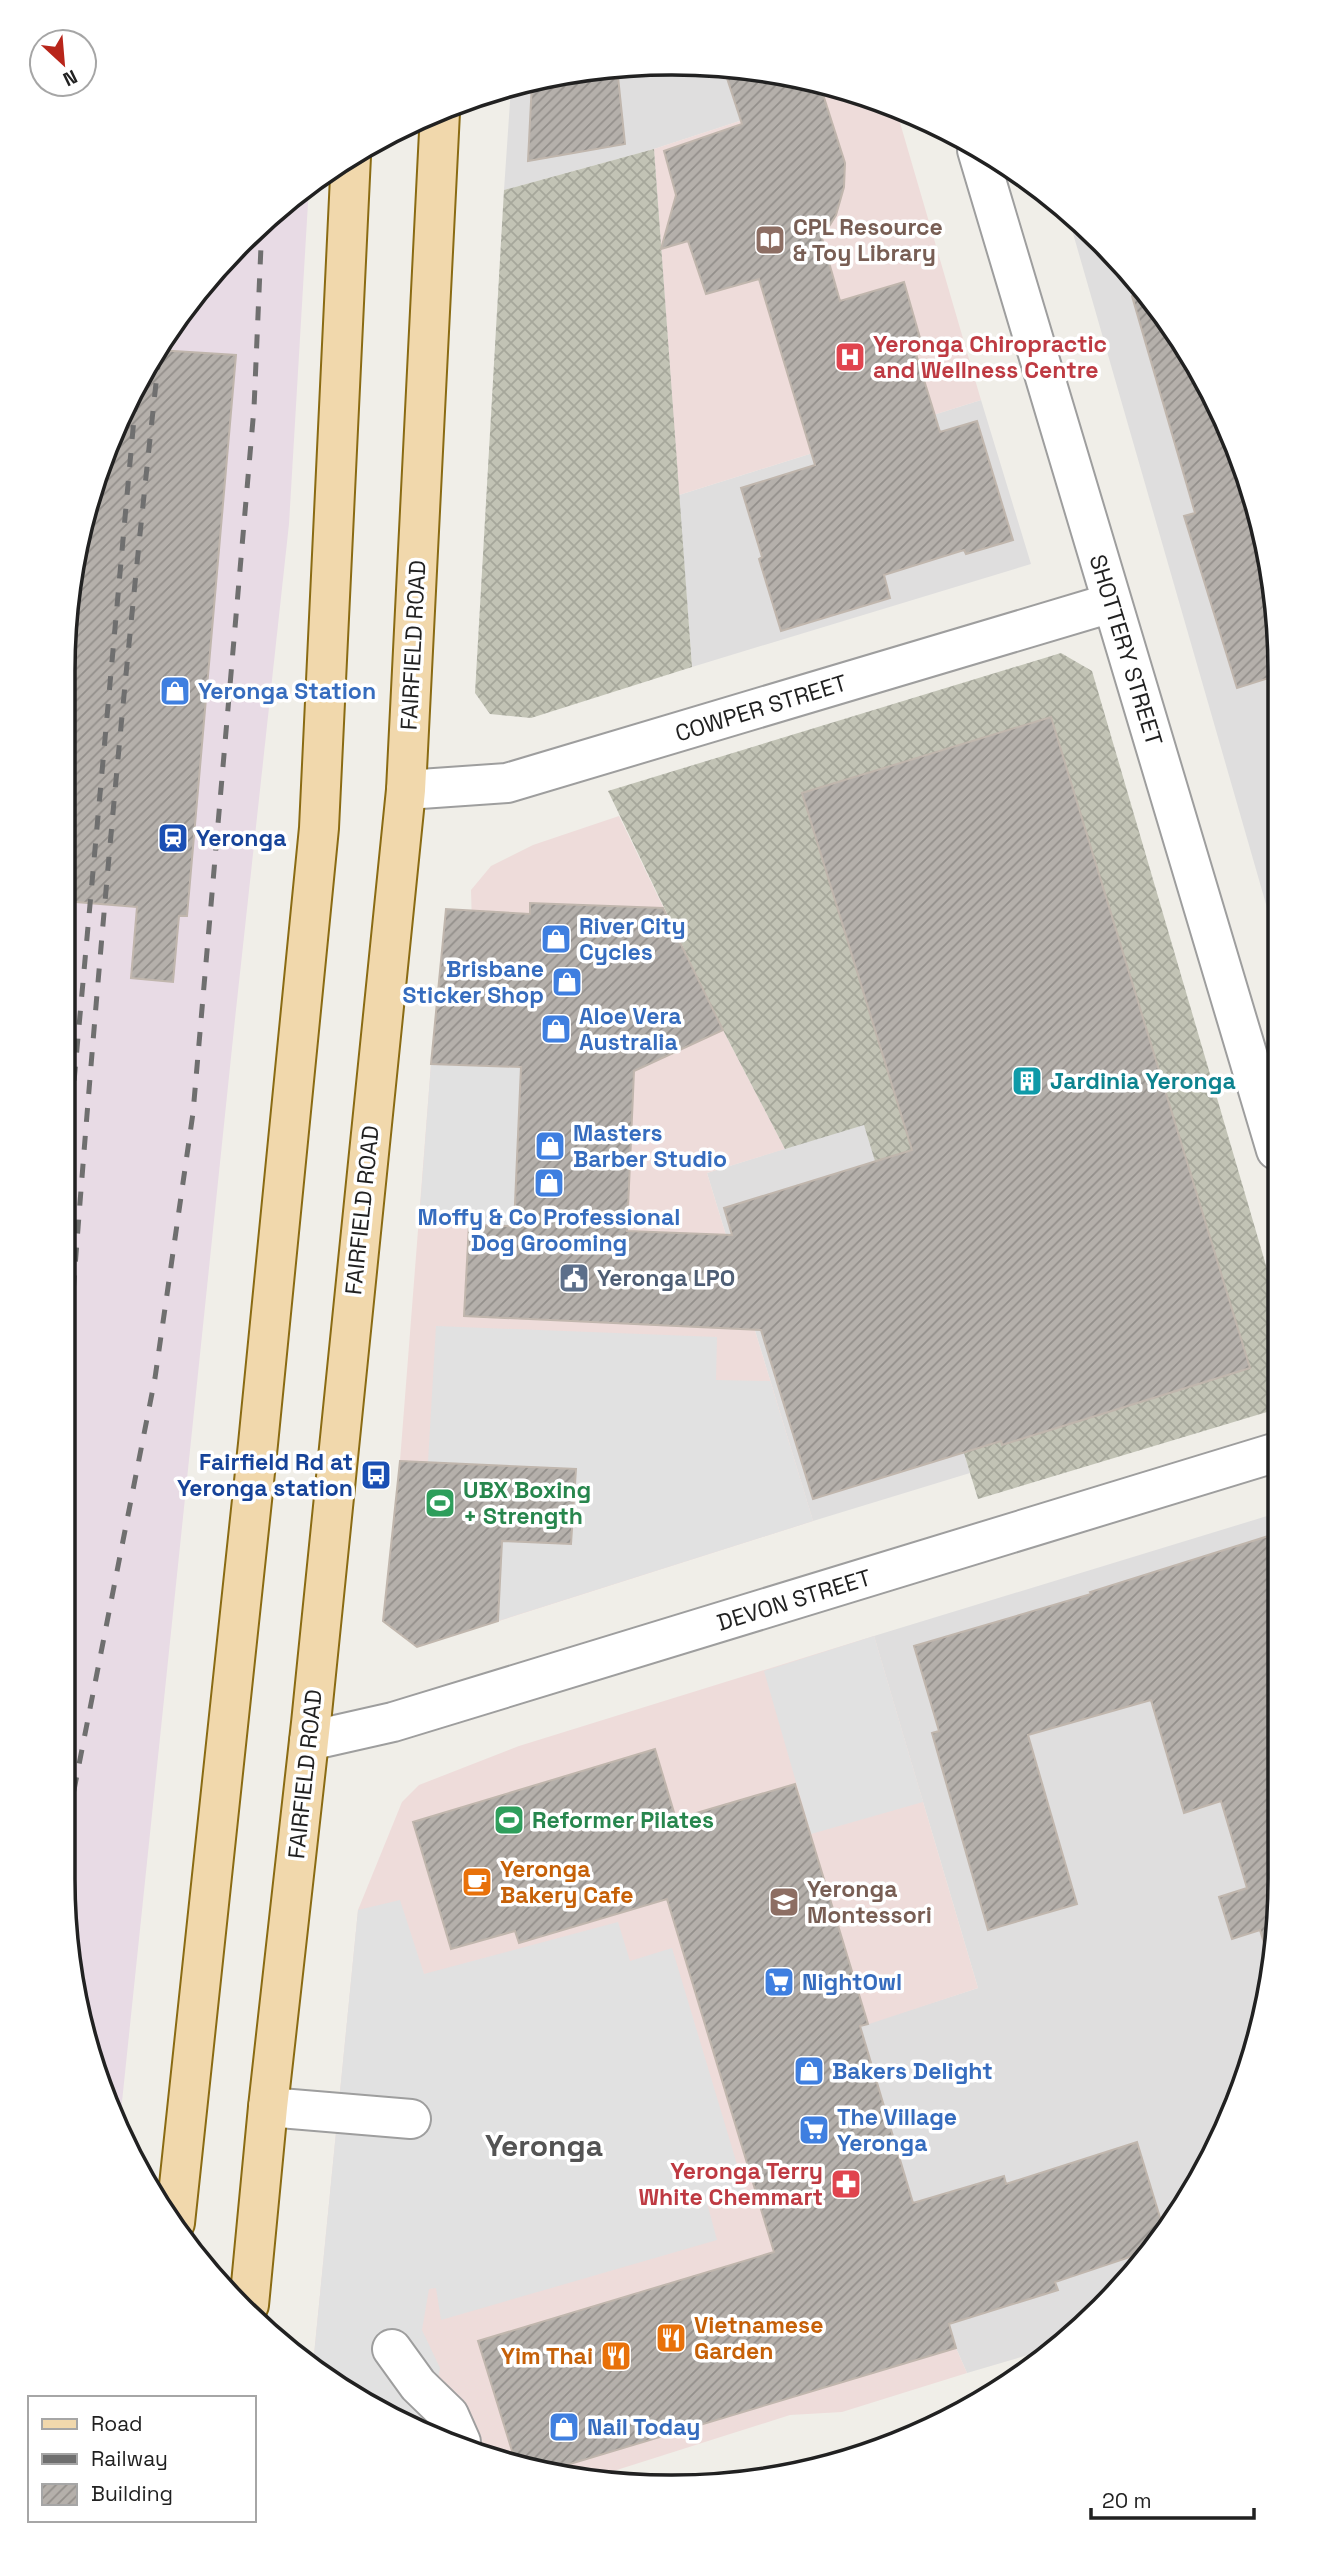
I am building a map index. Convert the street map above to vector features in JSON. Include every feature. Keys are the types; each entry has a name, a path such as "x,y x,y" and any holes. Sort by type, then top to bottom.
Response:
{"main road":[{"name":"FAIRFIELD ROAD","path":"250,2300 406,790 439,123"},
{"path":"176,2210 257,1458 319,828 350,169"}],"street":[{"name":"SHOTTERY STREET","path":"979,161 1268,1123"},
{"name":"COWPER STREET","path":"406,790 507,783 1111,603"},
{"name":"DEVON STREET","path":"309,1741 393,1722 1268,1455"},
{"path":"268,2107 411,2119"},
{"path":"392,2349 418,2385 449,2415 458,2435"}],"shaded area":[{"path":"672,75 749,80 820,95 654,149 504,190 510,98 594,80"},
{"path":"820,95 899,121 981,400 679,495 654,149"},
{"path":"654,149 692,667 531,718 490,714 475,693 504,190"},
{"path":"308,199 289,524 121,2108 107,2070 87,1995 80,1956 75,1878 75,672 80,594 96,517 107,480 121,443 155,373 198,309 223,278 278,223"},
{"path":"1072,230 1120,278 1145,309 1188,373 1222,443 1247,517 1263,594 1266,633 1268,911"},
{"path":"981,400 1031,564 692,667 679,495"},
{"path":"1061,653 1092,671 1268,1272 1268,1412 978,1499 864,1125 785,1149 723,1030 608,791"},
{"path":"619,816 723,1030 785,1149 707,1173 813,1521 417,1647 383,1621 400,1461 431,1064 476,1065 471,890 491,866 533,845"},
{"path":"431,1064 521,1067 515,1226 419,1222"},
{"path":"864,1124 970,1473 813,1521 707,1173"},
{"path":"436,1326 717,1337 716,1380 770,1381 813,1521 498,1621 502,1541 571,1544 575,1469 428,1462"},
{"path":"1268,1516 1266,1917 1256,1995 1236,2070 1222,2107 1188,2177 1145,2241 1120,2272 1065,2327 1031,2354 967,2373 956,2348 860,2026 978,1988 874,1636"},
{"path":"874,1636 978,1988 860,2027 956,2348 967,2373 842,2412 790,2415 612,2471 517,2454 443,2429 373,2395 314,2356 358,1910 402,1802 419,1785 519,1746"},
{"path":"874,1636 923,1802 811,1834 764,1671"},
{"path":"400,1900 424,1974 618,1922 630,1961 672,1948 745,2191 707,2203 717,2240 441,2320 436,2288 429,2289 422,2330 440,2368 430,2423 373,2395 314,2356 358,1910"}],"building":[{"path":"618,78 625,144 528,161 531,93 594,80"},
{"path":"727,78 749,80 823,95 845,163 844,187 836,215 822,238 840,301 904,282 920,338 912,341 940,432 977,421 1013,540 966,554 964,550 884,575 890,598 781,631 741,488 815,465 759,279 706,294 688,241 661,249 676,195 664,151 742,124"},
{"path":"1132,296 1145,309 1188,373 1222,443 1247,517 1263,594 1268,678 1237,688 1184,516 1195,513"},
{"path":"169,351 236,355 187,916 179,916 173,982 131,978 137,907 75,902 75,672 80,594 96,517 107,480 137,408"},
{"path":"1051,717 1250,1368 1002,1445 1001,1441 813,1499 761,1330 464,1316 469,1225 514,1226 521,1067 431,1064 446,909 530,914 530,903 663,908 723,1030 634,1071 627,1231 732,1235 724,1208 912,1150 802,793"},
{"path":"400,1461 576,1469 571,1544 502,1541 498,1621 417,1647 383,1621"},
{"path":"1268,1536 1268,1878 1264,1943 1260,1930 1232,1939 1219,1897 1247,1888 1221,1801 1184,1813 1151,1700 1028,1735 1077,1904 988,1930 932,1733 939,1731 914,1646 1091,1594 1090,1592"},
{"name":"The Village Yeronga","path":"655,1749 676,1819 795,1784 868,2024 860,2026 913,2203 1004,2176 1006,2184 1137,2142 1161,2219 1133,2256 1055,2282 1058,2290 949,2324 956,2348 566,2465 513,2453 478,2341 774,2252 667,1899 519,1943 515,1931 451,1949 413,1822"}],"railway":[{"path":"75,1785 155,1378 193,1113 254,408 261,239"},
{"path":"75,1266 106,888 158,369"},
{"path":"75,1070 134,414"}],"place":[{"name":"CPL Resource & Toy Library","path":"770,240"},
{"name":"Yeronga Chiropractic and Wellness Centre","path":"850,357"},
{"name":"Yeronga Station","path":"175,691"},
{"name":"Yeronga","path":"173,838"},
{"name":"River City Cycles","path":"556,939"},
{"name":"Brisbane Sticker Shop","path":"567,982"},
{"name":"Aloe Vera Australia","path":"556,1029"},
{"name":"Jardinia Yeronga","path":"1027,1081"},
{"name":"Masters Barber Studio","path":"550,1146"},
{"name":"Moffy & Co Professional Dog Grooming","path":"549,1183"},
{"name":"Yeronga LPO","path":"574,1278"},
{"name":"Fairfield Rd at Yeronga station","path":"376,1475"},
{"name":"UBX Boxing + Strength","path":"440,1503"},
{"name":"Reformer Pilates","path":"509,1820"},
{"name":"Yeronga Bakery Cafe","path":"477,1882"},
{"name":"Yeronga Montessori","path":"784,1902"},
{"name":"NightOwl","path":"779,1982"},
{"name":"Bakers Delight","path":"809,2071"},
{"name":"The Village Yeronga","path":"814,2130"},
{"name":"Yeronga Terry White Chemmart","path":"846,2184"},
{"name":"Vietnamese Garden","path":"671,2338"},
{"name":"Yim Thai","path":"616,2356"},
{"name":"Nail Today","path":"564,2427"}],"district":[{"name":"Yeronga","path":"544,2145"}]}
